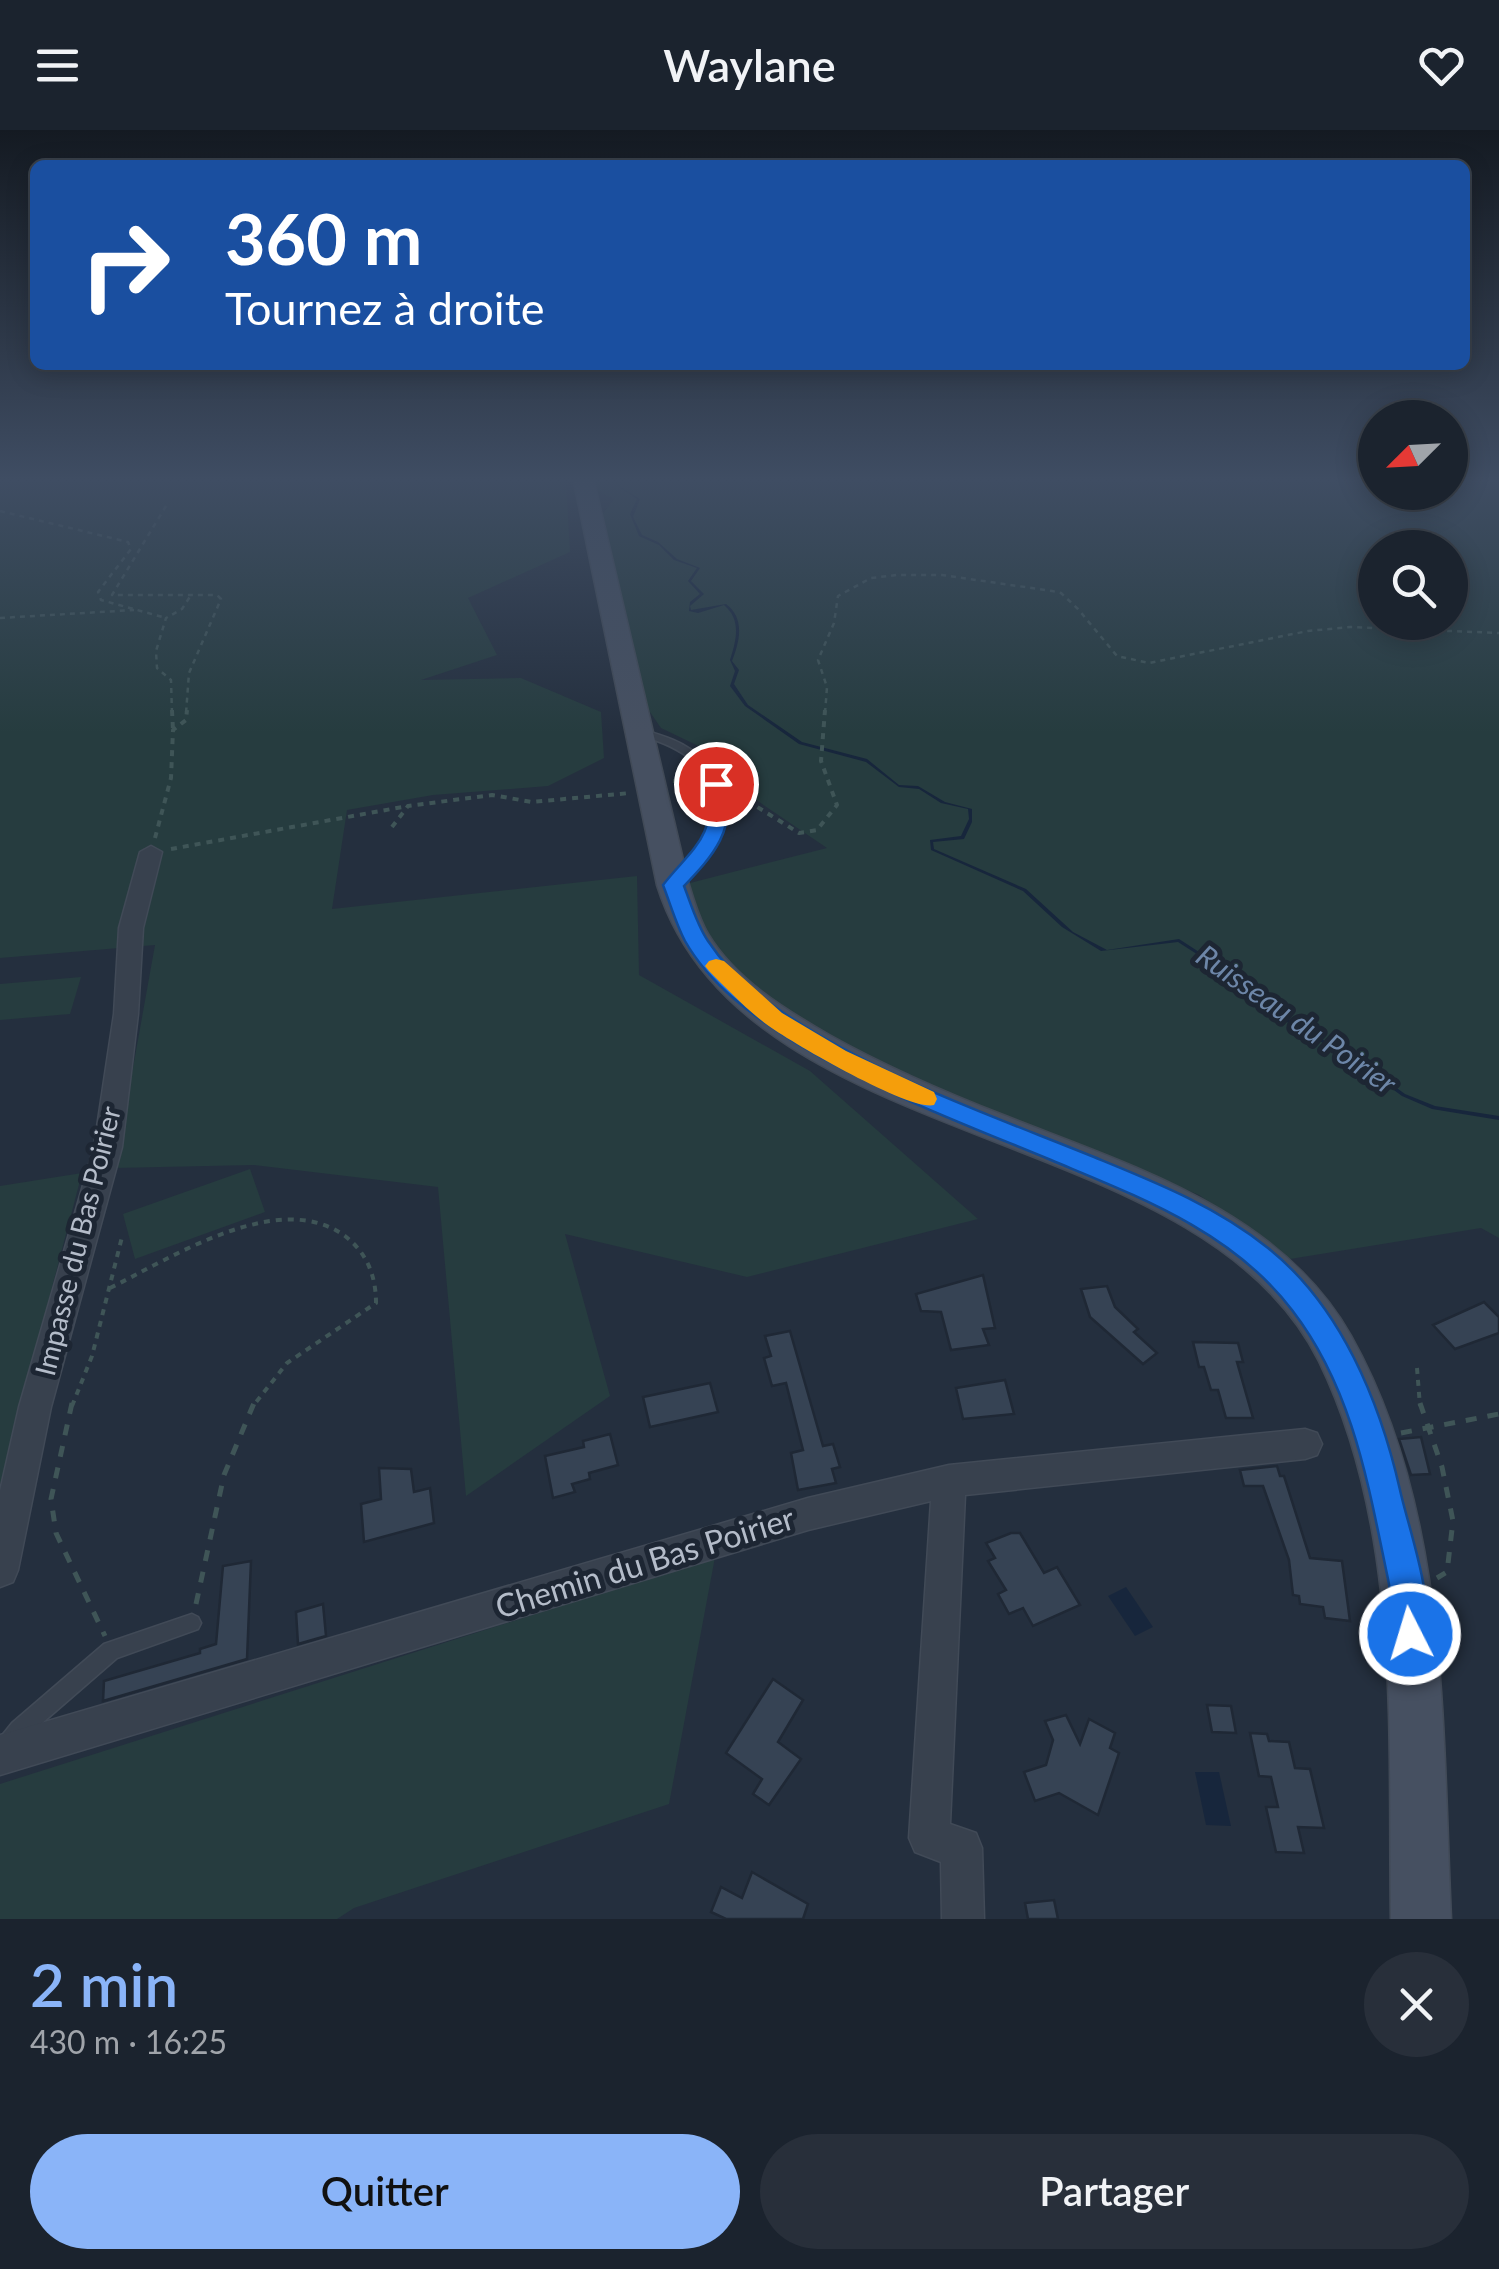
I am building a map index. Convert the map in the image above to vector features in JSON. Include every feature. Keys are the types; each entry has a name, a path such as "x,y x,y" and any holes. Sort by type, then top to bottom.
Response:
{"main road":[{"path":"602,565 673,885 696,940 727,980 774,1018 838,1057 911,1092 1180,1203 1260,1256 1300,1299 1333,1344 1373,1438 1408,1598 1421,1919"}],"street":[{"name":"Impasse du Bas Poirier","path":"0,1570 35,1406 108,1147 126,1014 131,928 151,852"},
{"name":"Chemin du Bas Poirier","path":"0,1754 808,1514 949,1481 1305,1444"},
{"path":"949,1481 929,1838 961,1848 963,1919"}],"lane":[{"path":"637,731 662,737 701,759 716,784 720,802 708,849 673,885"},
{"path":"0,1754 19,1730 111,1651 192,1623"}],"path":[{"path":"118,565 98,592 100,600 166,618"},
{"path":"127,565 112,595 217,594 221,599 189,674 186,720 173,730"},
{"path":"192,594 182,609 166,618 156,650 157,668 171,680 173,730 171,778 151,852 492,795 532,802 650,786 716,784 734,790 799,832 809,834 821,829 836,805 821,761 828,687 818,660 820,648 834,623 838,596 871,578 942,575 1052,590 1078,610 1116,656 1132,662 1173,658 1268,636 1350,627 1499,632"},
{"path":"0,618 144,610"},
{"path":"392,827 408,806"},
{"path":"110,1288 192,1248 272,1220 298,1218 325,1222 353,1242 366,1257 377,1284 376,1304 286,1364 243,1424 225,1475 192,1623"},
{"path":"111,1651 75,1565 56,1533 50,1498 72,1404 92,1356 122,1237"},
{"path":"1408,1598 1446,1572 1453,1521 1420,1405 1416,1368"},
{"path":"1373,1438 1499,1414"}],"green space":[{"path":"0,565 540,565 468,598 497,655 421,680 521,678 601,712 604,758 548,786 433,795 347,810 332,909 637,876 639,975 810,1071 978,1219 747,1277 565,1234 610,1396 466,1496 438,1187 253,1165 115,1168 155,945 0,958"},
{"path":"610,565 1358,565 1358,640 1468,640 1468,565 1499,565 1499,1238 1481,1228 1290,1259 1199,1195 843,1050 739,978 705,938 694,910 690,883 827,848 737,787 715,754 661,728 643,702"},
{"path":"81,977 70,1014 0,1020 0,984"},
{"path":"250,1169 265,1212 135,1259 123,1214"},
{"path":"82,1173 0,1486 0,1186"},
{"path":"715,1557 669,1804 354,1908 337,1919 0,1919 0,1784"}],"water":[{"path":"690,565 700,568 691,581 704,594 690,606 691,610 726,604 736,616 739,638 732,661 739,670 734,684 748,705 802,742 867,759 899,785 918,786 945,802 972,809 972,822 964,839 933,842 934,849 1026,889 1073,932 1107,950 1179,939 1233,974 1280,1014 1365,1065 1405,1094 1435,1106 1499,1116 1499,1120 1432,1109 1402,1096 1357,1063 1275,1015 1228,974 1178,942 1101,951 1062,927 1023,891 931,850 930,840 961,836 969,819 968,809 941,803 919,789 899,787 866,762 799,744 745,706 730,686 735,671 730,660 736,631 730,611 724,605 698,613 689,611 690,602 700,594 688,581 697,568"},
{"path":"1126,1587 1153,1627 1135,1636 1108,1596"},
{"path":"1195,1772 1219,1772 1231,1826 1206,1825"}],"building":[{"path":"983,1275 995,1328 983,1329 989,1345 951,1350 941,1312 921,1311 916,1294"},
{"path":"1107,1286 1115,1307 1157,1353 1143,1364 1090,1317 1081,1289"},
{"path":"1484,1302 1499,1317 1499,1333 1455,1349 1433,1325"},
{"path":"790,1331 823,1446 833,1444 840,1467 832,1469 836,1483 798,1490 791,1453 803,1450 786,1383 772,1386 764,1358 771,1356 765,1336"},
{"path":"1193,1342 1238,1343 1243,1362 1237,1362 1253,1418 1226,1418 1218,1390 1211,1390 1204,1367 1199,1367"},
{"path":"1005,1380 1014,1414 963,1419 956,1388"},
{"path":"710,1383 718,1412 650,1427 643,1397"},
{"path":"610,1434 618,1465 589,1473 590,1479 572,1484 575,1492 553,1498 545,1456 584,1447 583,1441"},
{"path":"1421,1437 1430,1474 1411,1475 1399,1439"},
{"path":"1277,1466 1280,1476 1284,1476 1310,1558 1342,1561 1350,1621 1325,1618 1323,1607 1300,1604 1299,1596 1293,1595 1289,1560 1263,1486 1244,1486 1240,1470"},
{"path":"379,1468 411,1469 414,1492 430,1488 434,1523 364,1542 361,1504 381,1499"},
{"path":"1020,1533 1044,1573 1057,1567 1080,1605 1033,1626 1023,1608 1009,1614 998,1594 1006,1590 988,1561 995,1558 986,1543"},
{"path":"251,1561 247,1659 103,1701 104,1681 200,1653 200,1649 216,1644 223,1566"},
{"path":"323,1604 326,1636 298,1644 296,1612"},
{"path":"773,1679 803,1700 778,1742 801,1759 769,1805 753,1794 762,1779 726,1753"},
{"path":"1207,1705 1231,1706 1236,1733 1212,1732"},
{"path":"1066,1715 1080,1744 1089,1719 1115,1733 1110,1748 1119,1753 1098,1815 1059,1793 1035,1801 1024,1772 1046,1765 1053,1740 1045,1721"},
{"path":"1250,1733 1267,1734 1269,1741 1289,1742 1295,1768 1310,1769 1324,1828 1298,1827 1304,1853 1276,1852 1266,1807 1278,1807 1271,1777 1259,1776"},
{"path":"752,1872 808,1904 803,1919 726,1919 711,1912 721,1887 742,1898"},
{"path":"1054,1900 1058,1919 1028,1919 1025,1903"}],"slow traffic":[{"path":"716,966 727,980 774,1018 838,1057 925,1099"}],"route":[{"path":"716,784 720,802 708,849 685,877 673,885 696,940 727,980 774,1018 838,1057 911,1092 1180,1203 1260,1256 1300,1299 1333,1344 1358,1394 1373,1438 1408,1598 1410,1634"}],"water label":[{"name":"Ruisseau du Poirier","path":"1296,1020"}]}
